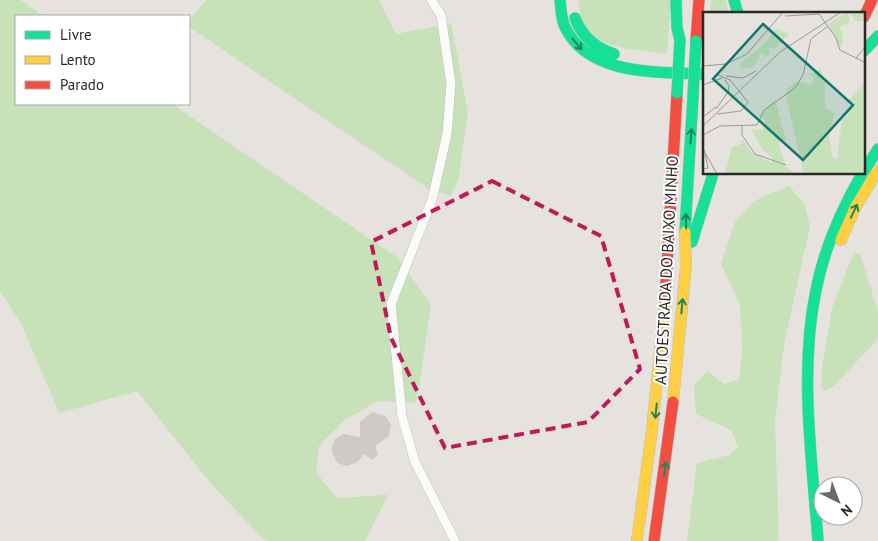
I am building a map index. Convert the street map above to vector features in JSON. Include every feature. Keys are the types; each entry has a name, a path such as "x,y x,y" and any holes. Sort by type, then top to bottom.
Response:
{"main road":[{"path":"560,0 565,26 577,46 597,61 626,69 703,74"},
{"path":"572,0 576,21 586,38 604,51 637,58"},
{"path":"676,0 676,28 680,40"},
{"name":"AUTOESTRADA DO BAIXO MINHO","path":"637,541 656,406 671,223 683,0"},
{"name":"AUTOESTRADA DO BAIXO MINHO","path":"654,541 675,390 686,266 686,211 699,0"},
{"path":"866,13 872,0"},
{"path":"866,48 878,36"},
{"path":"666,60 703,63"},
{"path":"866,167 878,149"},
{"path":"809,368 820,306 835,255 856,206 878,170"},
{"path":"686,266 708,182 713,175"},
{"path":"818,541 810,430 809,368 813,304 827,251 847,199 861,175"}],"street":[{"path":"431,0 441,15 451,84 446,134 432,200 390,304 393,350 402,416 415,462 455,541"}],"highlighted area":[{"path":"492,181 601,236 640,369 588,422 445,448 391,338 371,242"}],"green space":[{"path":"0,0 20,0 42,15 15,15 15,105 173,105 398,258 431,305 419,388 415,403 378,401 345,420 319,446 316,472 336,498 388,495 365,541 269,541 263,539 213,486 137,391 59,413 21,323 0,291"},
{"path":"206,0 379,0 396,34 451,23 468,113 458,181 451,196 429,189 190,28 190,20"},
{"path":"579,0 671,0 667,54 624,48 597,38 587,29 581,17"},
{"path":"711,0 726,0 729,12 710,12"},
{"path":"789,186 804,204 810,226 784,345 775,422 779,541 687,541 697,463 730,455 738,447 731,430 696,414 694,386 707,371 724,384 739,379 742,348 740,305 721,264 735,222 754,201"},
{"path":"854,252 860,254 878,311 878,339 833,387 825,391 821,387 822,367 832,308"}],"building":[{"path":"372,412 386,416 391,425 389,436 375,446 378,454 372,460 364,454 357,462 347,466 337,463 331,449 335,439 343,434 360,437 360,422"}],"traffic: fast":[{"path":"560,0 565,27 576,43 590,55 607,63 626,68 666,73 703,74"},
{"path":"676,0 677,28 680,40"},
{"path":"734,0 737,12"},
{"path":"575,18 590,41 601,49 614,54"},
{"path":"866,49 878,36"},
{"path":"677,93 680,40"},
{"path":"693,96 696,41"},
{"path":"685,232 693,96"},
{"path":"866,168 878,149"},
{"path":"692,242 713,175"},
{"path":"818,541 808,415 808,352 811,321 819,275 829,245 840,216 861,175"}],"traffic: slow":[{"path":"841,240 856,206 878,170"},
{"path":"673,402 686,266 685,232"},
{"path":"637,541 652,430 665,301"}],"traffic: jam":[{"path":"696,41 699,0"},
{"path":"866,13 872,0"},
{"path":"665,301 677,93"},
{"path":"654,541 673,402"}]}
